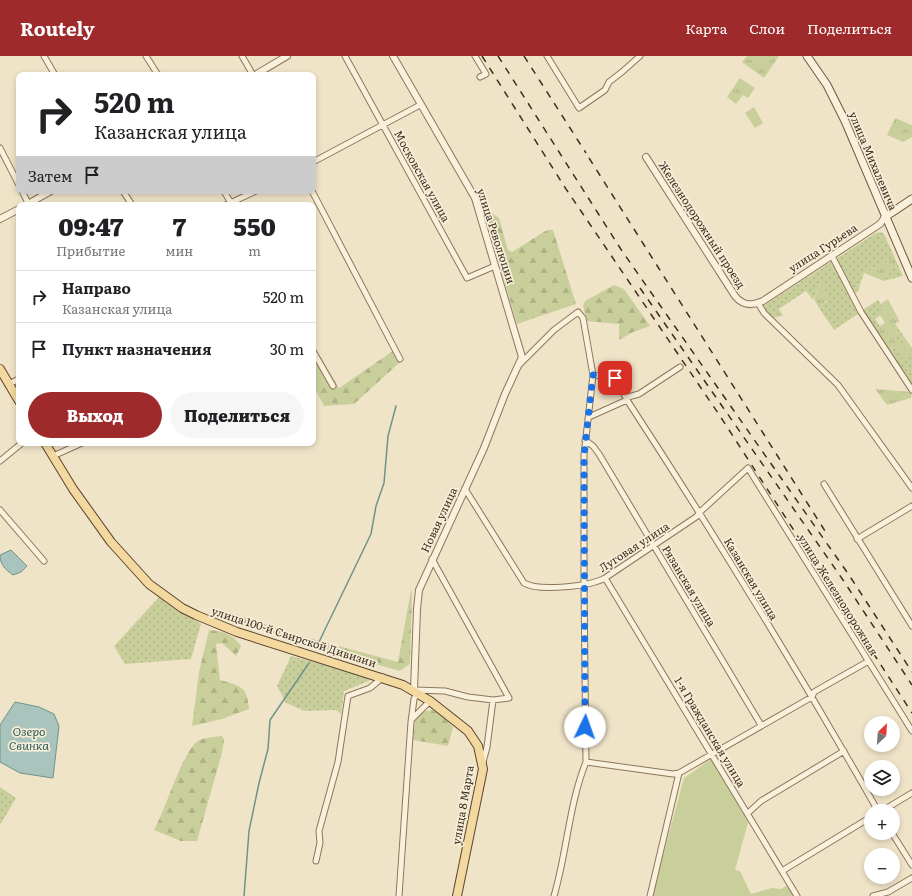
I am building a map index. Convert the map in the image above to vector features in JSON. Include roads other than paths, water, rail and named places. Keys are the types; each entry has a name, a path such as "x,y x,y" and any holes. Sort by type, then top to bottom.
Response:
{"main road":[{"name":"улица Михалевича","path":"807,56 827,85 845,121 885,218 912,278"},
{"name":"улица Гурьева","path":"885,218 912,199"},
{"path":"0,369 16,396"},
{"name":"улица 100-й Свирской Дивизии","path":"47,446 73,490 111,542 149,584 182,608 236,632 383,678 418,692"},
{"name":"улица 8 Марта","path":"418,692 468,731 478,746 482,763 482,777 457,896"}],"street":[{"path":"44,56 53,72"},
{"path":"146,56 156,72"},
{"path":"242,56 252,72"},
{"path":"259,72 287,56"},
{"name":"Московская улица","path":"345,56 467,278 495,266"},
{"name":"улица Революции","path":"393,56 420,105 472,191 522,354 517,368"},
{"path":"475,56 486,74 480,77"},
{"path":"547,56 579,108 604,91 609,82 640,56"},
{"path":"316,160 420,105"},
{"path":"0,148 16,179"},
{"name":"Железнодорожный проезд","path":"646,157 735,296 742,302 751,305 758,303"},
{"path":"31,202 45,194"},
{"path":"236,202 250,194"},
{"path":"314,194 400,359"},
{"path":"0,219 16,211"},
{"name":"улица Гурьева","path":"758,303 880,224 885,218"},
{"path":"832,256 861,312 912,390"},
{"path":"758,303 764,313 838,385 912,488"},
{"path":"517,368 554,330 578,312 583,318 593,375 585,440 584,585 586,762 577,784 561,869 554,896"},
{"path":"316,359 333,386"},
{"path":"589,417 627,400 628,397 638,394 680,367"},
{"name":"Новая улица","path":"418,692 418,595 432,559 465,489 517,368"},
{"name":"Казанская улица","path":"593,375 614,378 700,512 812,697 874,804"},
{"path":"9,384 16,380"},
{"name":"Рязанская улица","path":"585,440 597,451 761,725"},
{"path":"0,461 18,446"},
{"path":"53,456 75,446"},
{"name":"Луговая улица","path":"465,489 524,583 534,588 584,585 592,584 605,578 696,517 748,468"},
{"name":"улица Железнодорожная","path":"748,468 867,662 912,731"},
{"path":"824,484 912,626"},
{"path":"857,539 912,506"},
{"path":"0,510 44,561"},
{"path":"399,896 411,720 414,699 418,692 445,690 465,696 493,700 509,698 432,559"},
{"name":"1-я Гражданская улица","path":"605,578 711,755 748,812 797,896"},
{"path":"586,762 679,773 812,697 814,692 867,662"},
{"path":"316,861 320,843 319,831 339,755 348,696 371,687 383,678"},
{"path":"482,763 487,747 493,700"},
{"path":"411,720 430,701"},
{"path":"748,812 761,801 844,751"},
{"path":"650,896 679,773"},
{"path":"894,804 912,793"},
{"path":"782,871 864,821"},
{"path":"896,840 912,865"},
{"path":"873,896 891,890 912,878"}],"water":[{"path":"11,550 27,566 21,572 13,575 4,567 0,559 0,555"},
{"name":"Озеро Свинка","path":"15,702 39,707 54,714 59,726 53,778 20,773 0,762 0,725"}],"waterway":[{"path":"318,644 371,534 376,506 384,483 388,436 396,406"},
{"path":"244,896 249,831 268,749 270,720 309,663"}],"railway":[{"path":"482,56 566,189 720,416 912,713"},
{"path":"498,56 622,251 849,575 912,672"},
{"path":"524,56 586,153"},
{"path":"589,158 825,531"},
{"path":"640,288 843,580 912,685"}]}
